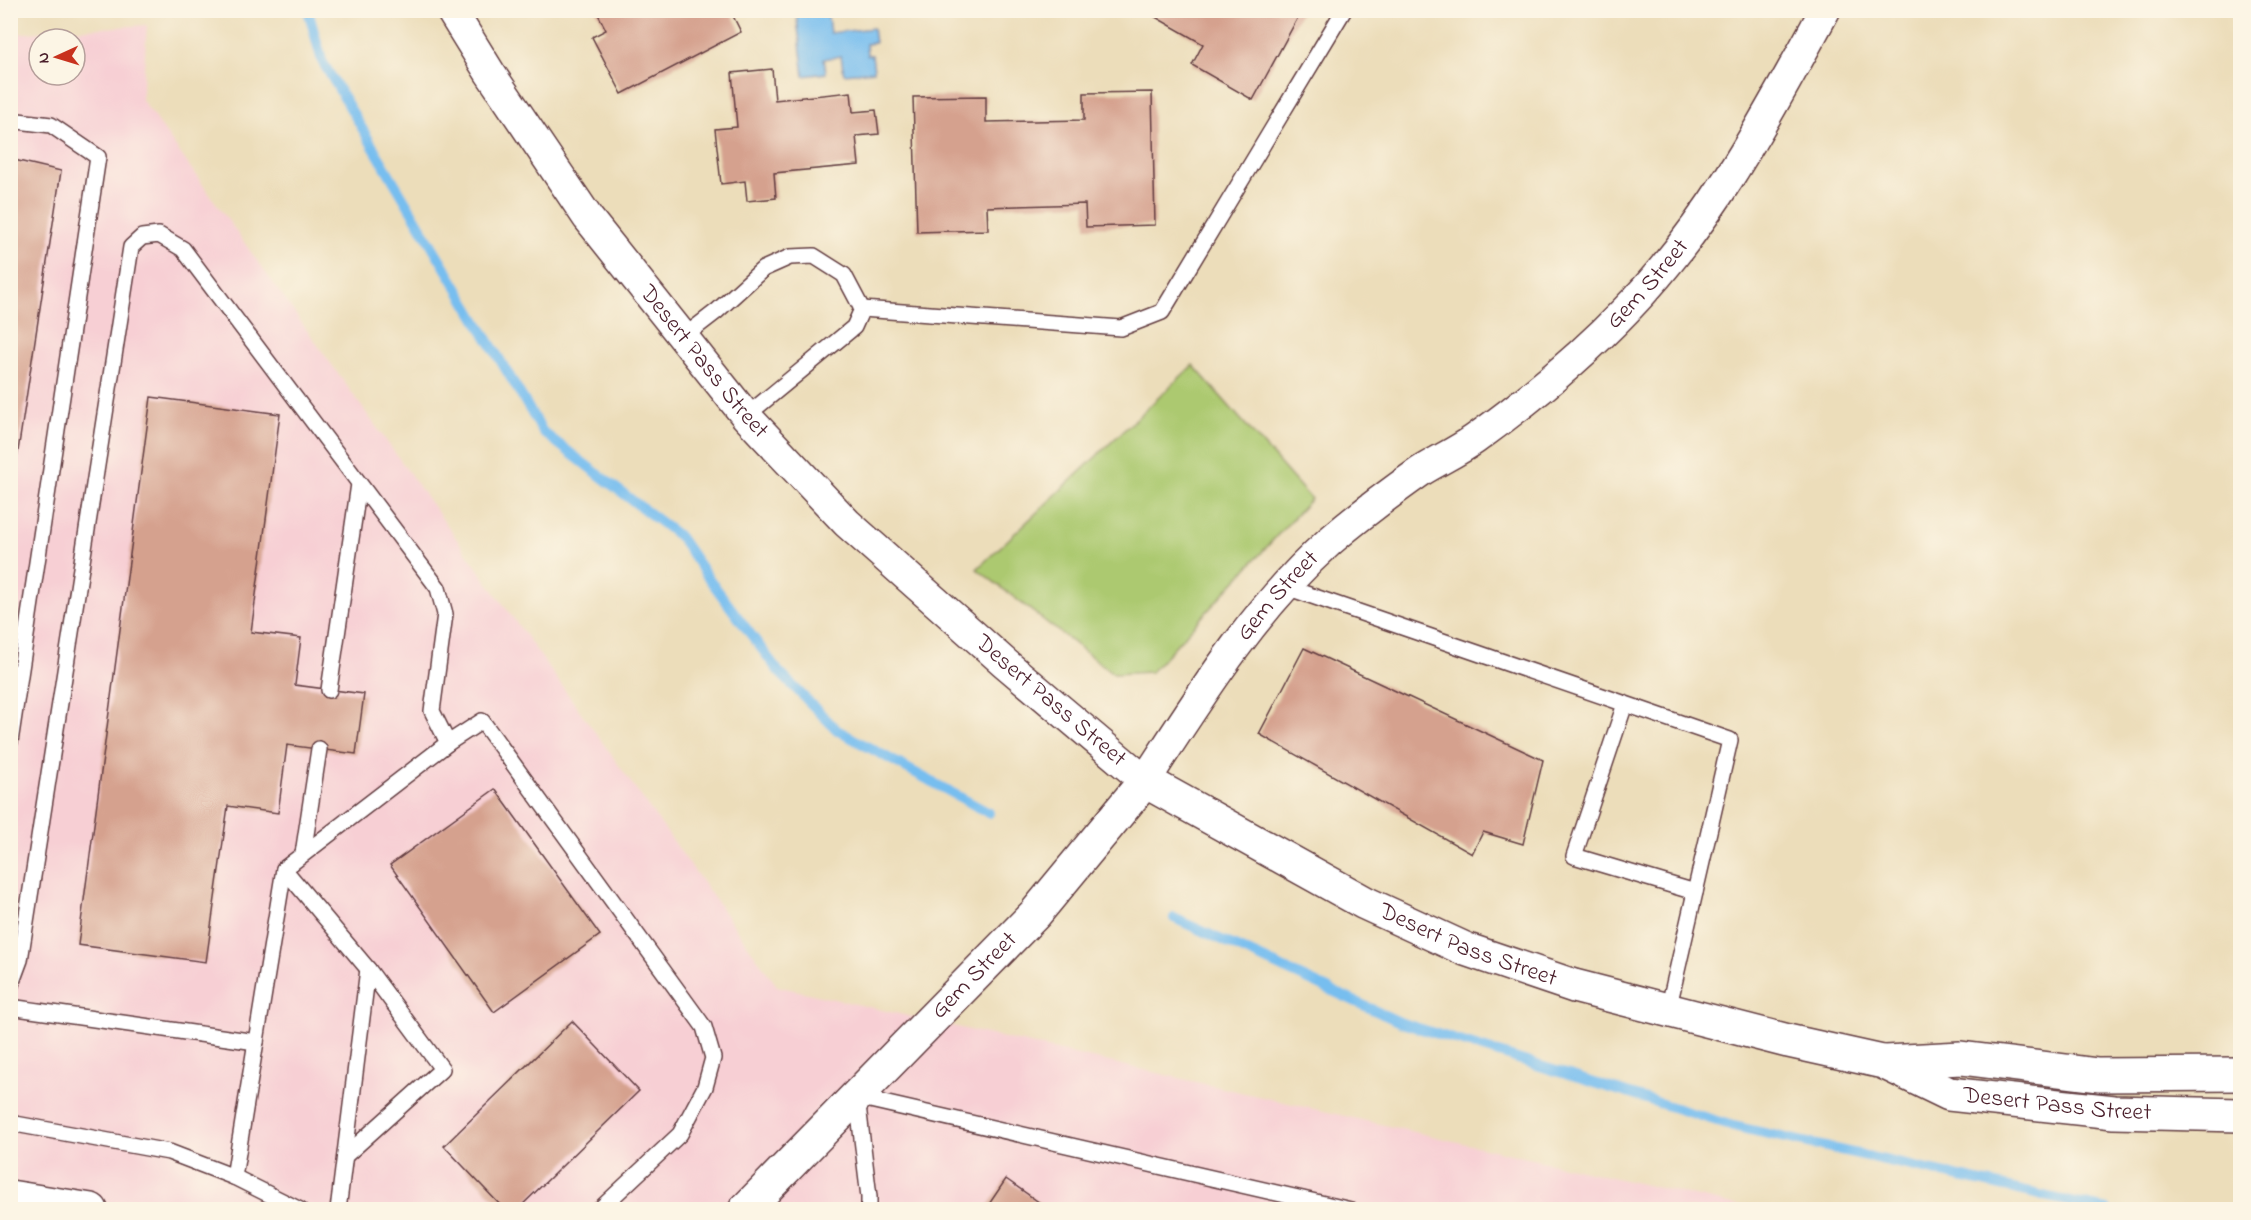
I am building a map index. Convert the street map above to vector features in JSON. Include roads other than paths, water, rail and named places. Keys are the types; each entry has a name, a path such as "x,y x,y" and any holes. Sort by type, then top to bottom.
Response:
{"street":[{"name":"Desert Pass Street","path":"451,10 490,73 588,218 746,416 847,523 1005,663 1145,781 1365,903 1465,949 1574,986 1788,1041 1883,1062 1949,1094 2114,1112 2241,1115"},
{"name":"Gem Street","path":"745,1209 1035,914 1145,781 1210,681 1269,604 1329,542 1376,504 1423,470 1473,441 1555,378 1626,310 1674,258 1758,134 1825,10"},
{"name":"Desert Pass Street","path":"1883,1062 1961,1058 2098,1075 2241,1074"},
{"path":"10,1197 91,1209"}],"lane":[{"path":"862,309 1121,328 1162,312 1344,10"},
{"path":"10,120 51,125 98,157 10,742"},
{"path":"10,987 20,960 131,247 142,237 159,235 183,249 438,588 445,615 432,711 448,743"},
{"path":"682,338 717,311 763,269 790,257 814,256 844,275 862,309"},
{"path":"746,416 854,327 862,309"},
{"path":"328,690 359,484"},
{"path":"1286,587 1730,740 1668,1010"},
{"path":"1625,704 1574,856 1695,892"},
{"path":"234,1177 284,869 448,743 482,721 704,1027 713,1058 705,1087 680,1134 599,1209"},
{"path":"303,854 319,749"},
{"path":"284,869 368,969 442,1069 345,1156"},
{"path":"338,1209 368,969"},
{"path":"10,1007 256,1042"},
{"path":"868,1209 869,1197 857,1097 1351,1209"},
{"path":"10,1123 169,1152 234,1177 300,1209"}],"water":[{"path":"796,11 827,11 830,33 873,28 875,43 866,44 867,55 872,55 874,71 844,74 841,56 824,59 826,73 804,76"}],"waterway":[{"path":"308,10 322,61 543,432 680,537 779,672 837,730 989,813"},
{"path":"1174,918 1402,1023 1733,1126 2107,1210"}]}
